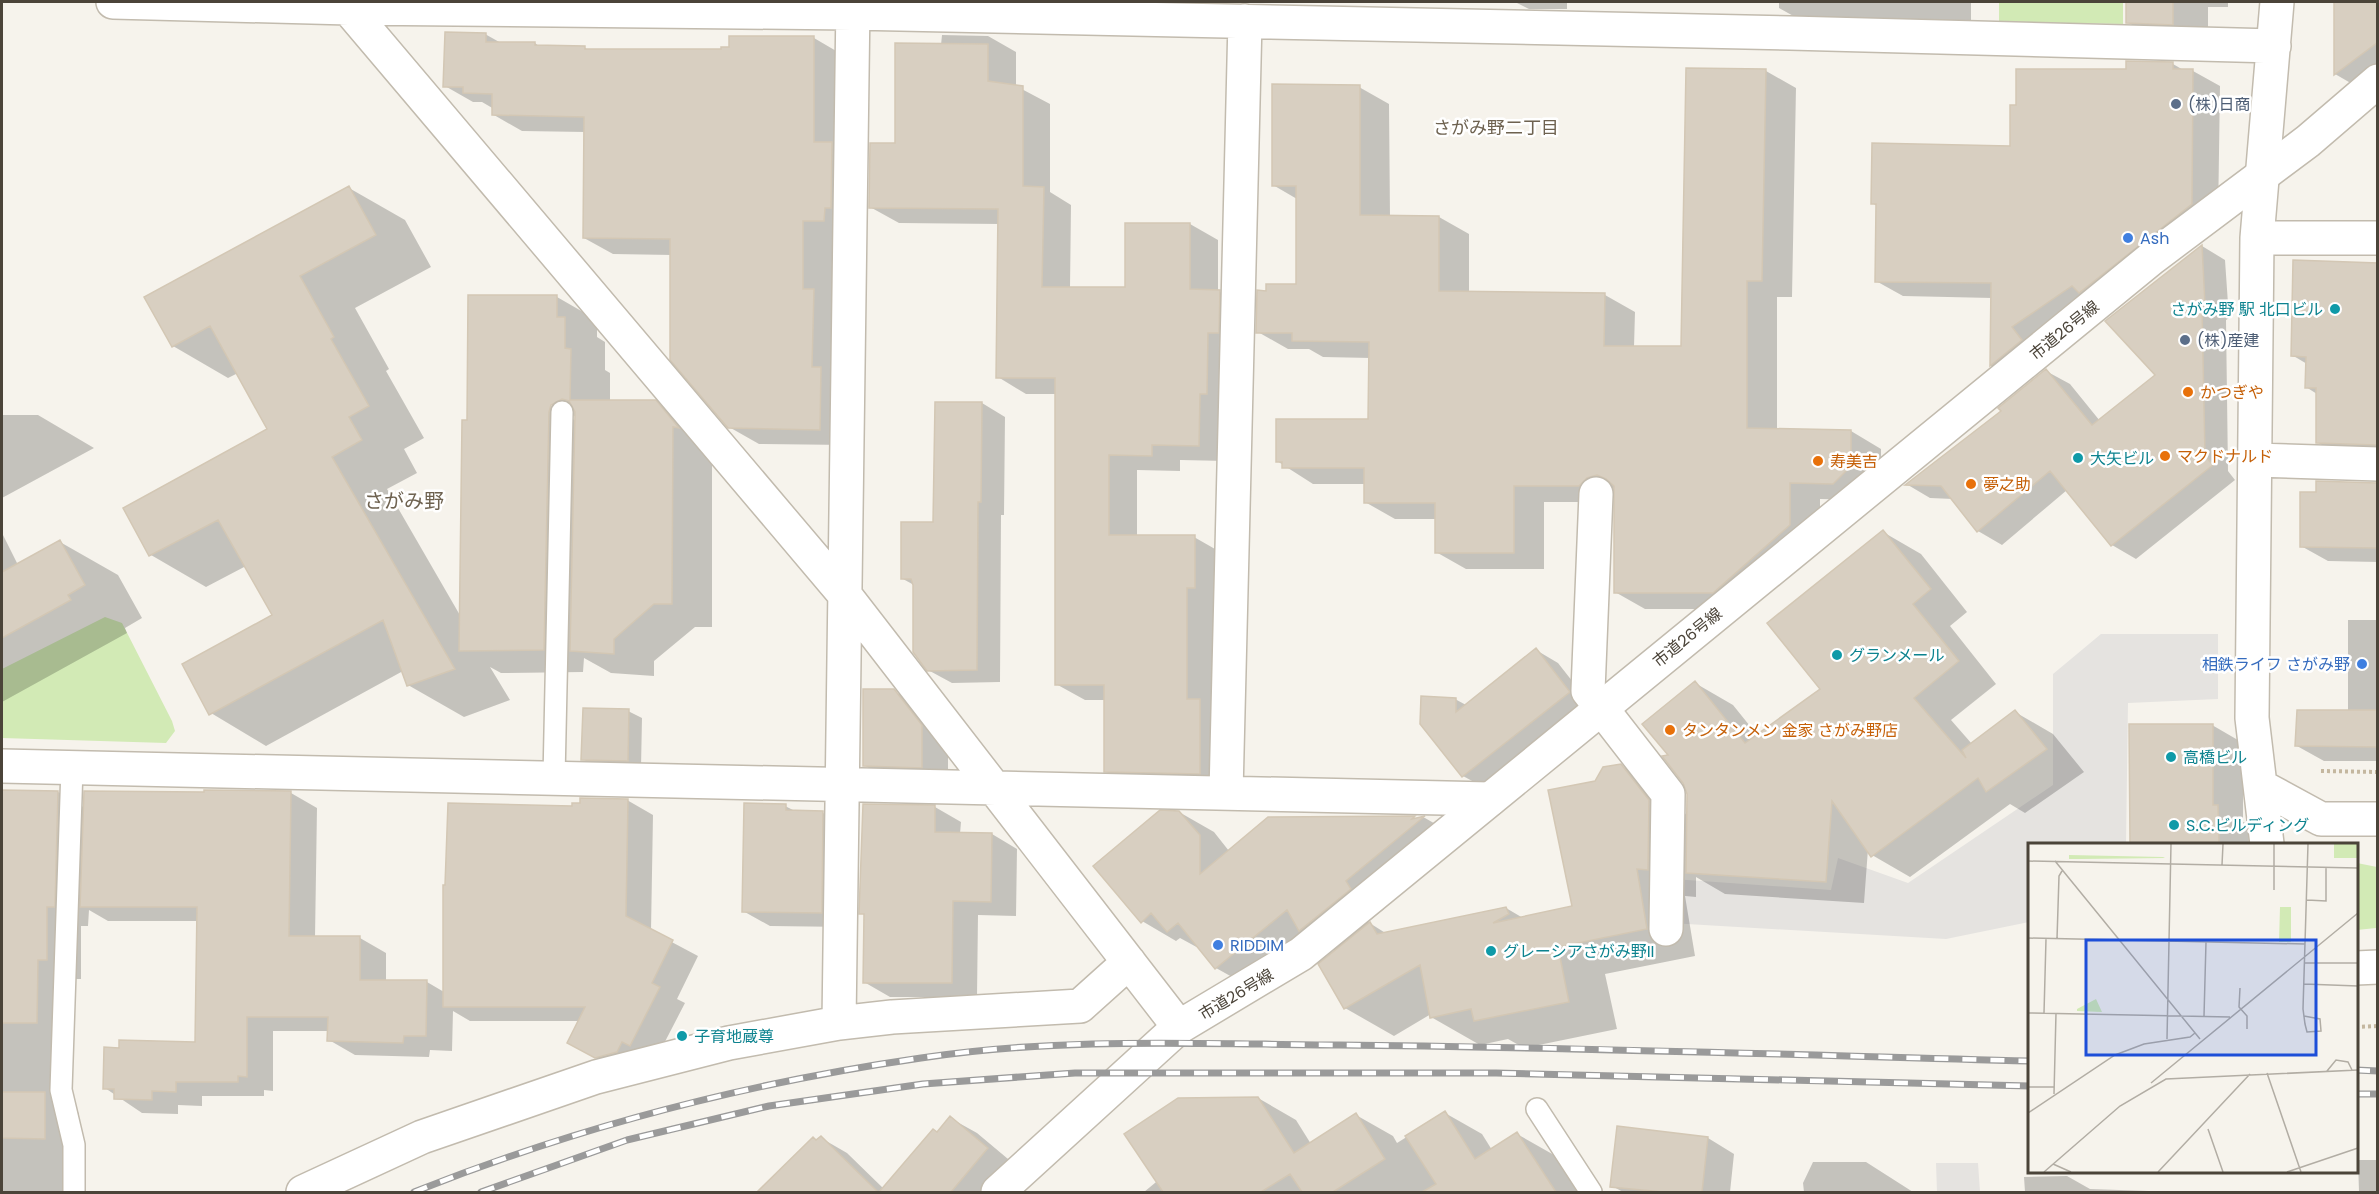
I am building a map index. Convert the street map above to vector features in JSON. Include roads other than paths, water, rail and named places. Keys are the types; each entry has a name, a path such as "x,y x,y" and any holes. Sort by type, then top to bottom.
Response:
{"street":[{"path":"113,2 852,7 1245,21 2274,46"},
{"path":"2267,843 2252,718 2257,238 2277,2"},
{"path":"346,5 845,595 1179,1027"},
{"path":"839,1023 852,7"},
{"path":"1226,793 1245,21"},
{"name":"市道26号線","path":"998,1192 1179,1027 1301,954 2152,258 2308,141 2378,81"},
{"path":"2257,238 2378,238"},
{"path":"2255,460 2378,464"},
{"path":"1596,494 1588,691 1668,794 1666,929"},
{"path":"2,766 993,786 1490,799"},
{"path":"2262,788 2321,819 2378,819"},
{"path":"303,1192 422,1137 596,1077 729,1043 839,1023 892,1017 1080,1006 1129,962"},
{"path":"2358,968 2378,967"}],"lane":[{"path":"554,778 562,412"},
{"path":"72,768 61,1090 74,1145 74,1192"},
{"path":"1537,1109 1591,1192"}],"railway":[{"path":"414,1192 538,1147 663,1110 791,1080 973,1051 1077,1044 1182,1043 1598,1049 2028,1061"},
{"path":"2358,1070 2378,1071"},
{"path":"481,1192 627,1140 769,1106 923,1084 1075,1073 1496,1073 2028,1086"},
{"path":"2358,1094 2378,1094"}],"place":[{"name":"(株)日商","path":"2176,104"},
{"name":"Ash","path":"2128,238"},
{"name":"さがみ野 駅 北口ビル","path":"2335,309"},
{"name":"(株)産建","path":"2185,340"},
{"name":"かつぎや","path":"2188,392"},
{"name":"マクドナルド","path":"2165,456"},
{"name":"大矢ビル","path":"2078,458"},
{"name":"寿美吉","path":"1818,461"},
{"name":"夢之助","path":"1971,484"},
{"name":"グランメール","path":"1837,655"},
{"name":"相鉄ライフ さがみ野","path":"2362,664"},
{"name":"タンタンメン 金家 さがみ野店","path":"1670,730"},
{"name":"高橋ビル","path":"2171,757"},
{"name":"S.C.ビルディング","path":"2174,825"},
{"name":"RIDDIM","path":"1218,945"},
{"name":"グレーシアさがみ野II","path":"1491,951"},
{"name":"子育地蔵尊","path":"682,1036"}],"district":[{"name":"さがみ野二丁目","path":"1496,128"},
{"name":"さがみ野","path":"404,501"}]}
